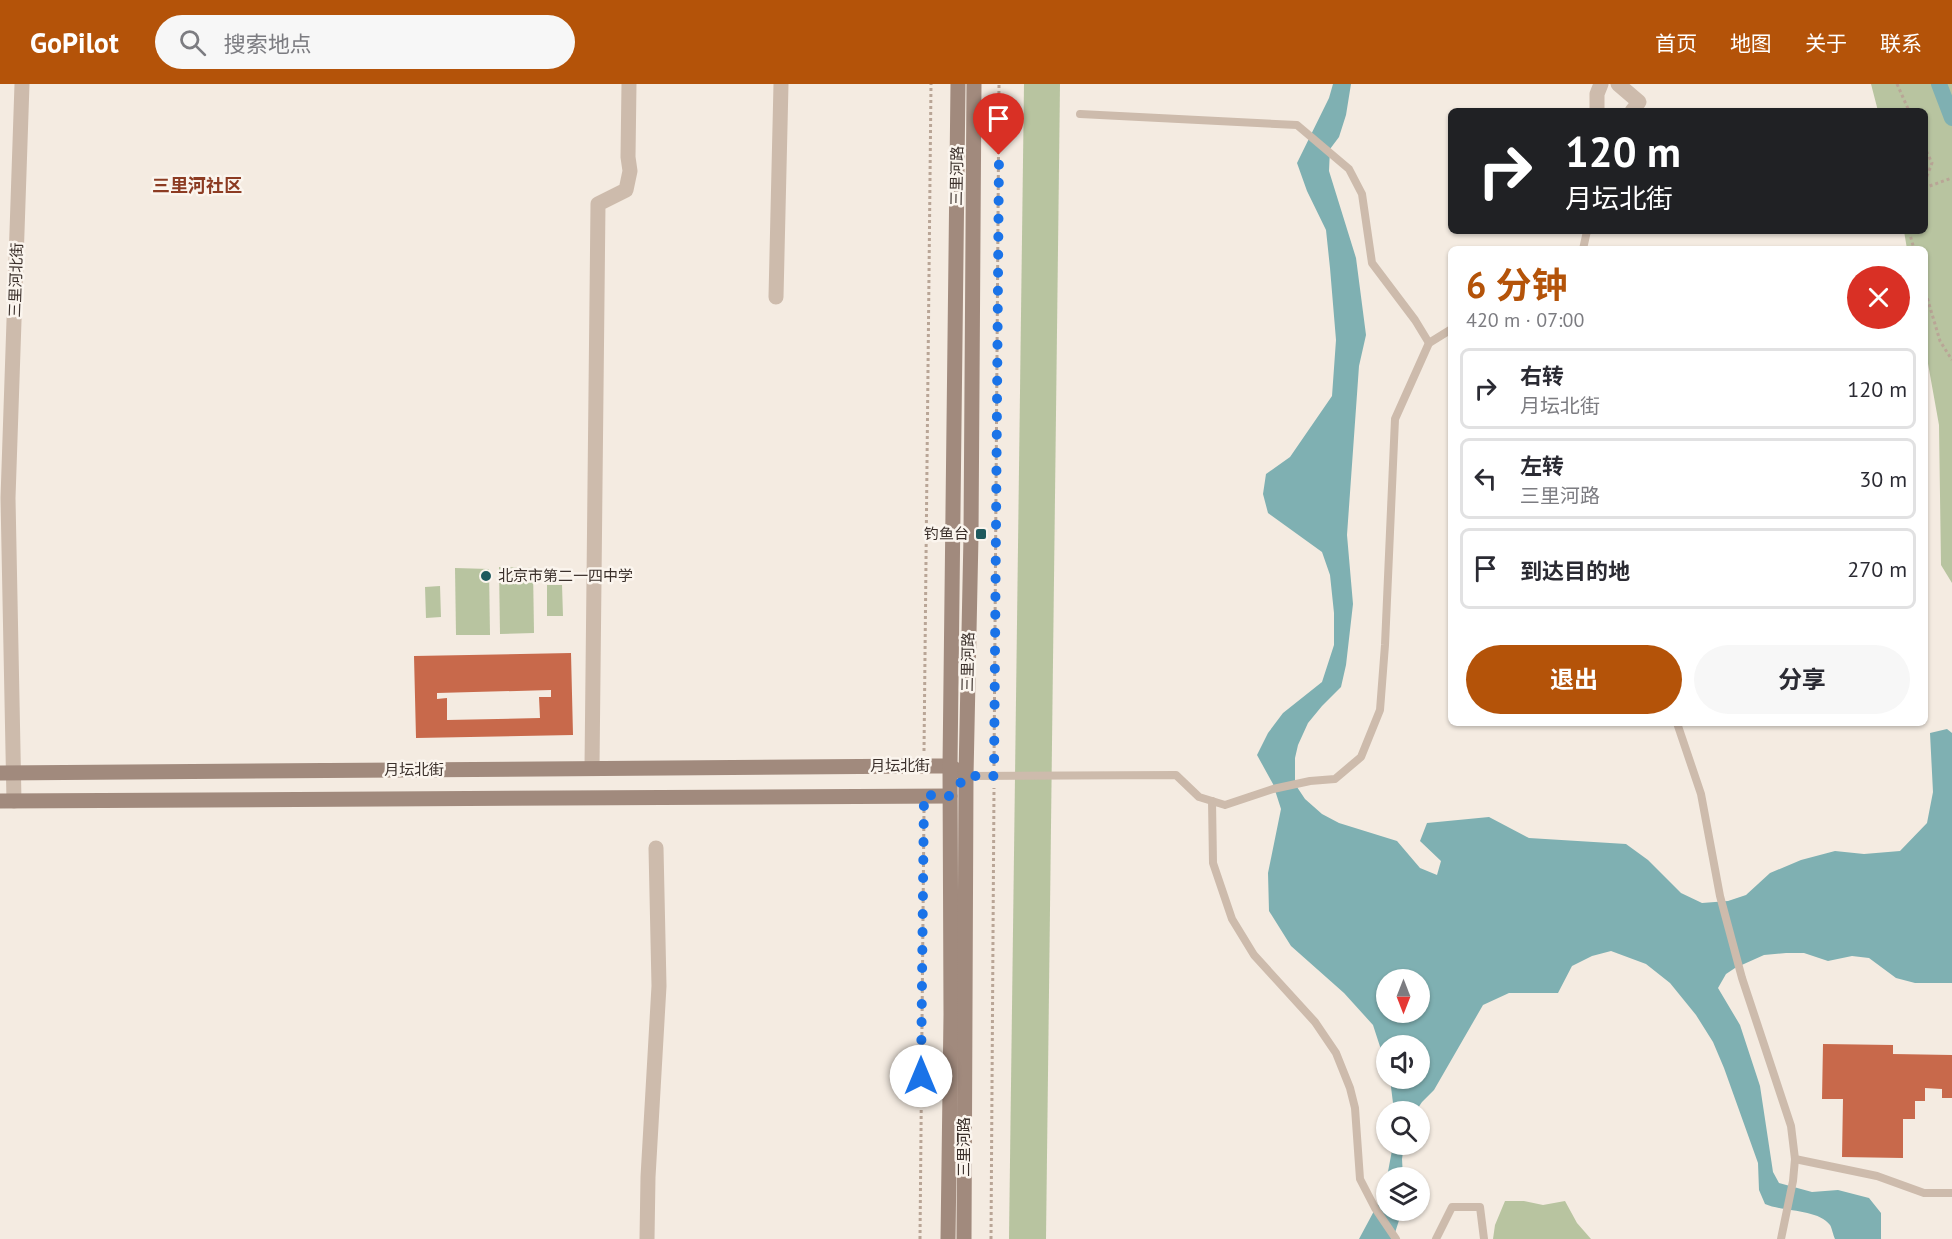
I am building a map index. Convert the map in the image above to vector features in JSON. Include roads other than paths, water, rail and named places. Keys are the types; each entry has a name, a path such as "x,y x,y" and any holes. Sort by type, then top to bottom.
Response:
{"main road":[{"name":"三里河路","path":"948,1239 951,1015 950,766 958,84"},
{"name":"三里河路","path":"964,1239 966,776 971,512 974,84"},
{"name":"月坛北街","path":"6,773 950,766 966,776"},
{"path":"950,796 966,776"},
{"name":"月坛北街","path":"7,801 950,796"}],"street":[{"name":"三里河北街","path":"7,801 4,498 22,84"},
{"path":"592,768 598,204 626,190 630,171 628,157 629,84"},
{"path":"776,297 781,84"},
{"path":"1597,108 1597,94 1601,84"},
{"path":"1618,84 1639,102 1634,108"},
{"path":"647,1239 648,1178 659,986 656,848"}],"lane":[{"path":"1080,114 1297,125 1349,169 1362,194 1372,263 1415,320 1429,343"},
{"path":"966,776 1176,775 1199,797 1225,805 1273,789 1310,781 1335,779 1360,757 1380,710 1395,419 1429,343 1448,331"},
{"path":"1678,726 1701,794 1720,896 1742,978 1791,1126 1796,1159 1787,1217 1781,1239"},
{"path":"1212,801 1212,863 1232,919 1254,955 1315,1022 1336,1053 1350,1088 1355,1108 1360,1179 1375,1208 1396,1239"},
{"path":"1796,1159 1877,1176 1924,1193 1952,1193"},
{"path":"1436,1239 1452,1207 1480,1207 1484,1239"}],"water":[{"path":"1333,84 1351,84 1346,115 1339,137 1330,149 1329,171 1356,258 1366,335 1359,366 1347,535 1353,604 1346,665 1341,687 1308,723 1295,758 1295,784 1305,799 1322,814 1339,823 1397,841 1420,868 1437,875 1441,861 1420,841 1427,823 1489,817 1529,838 1626,844 1648,860 1681,893 1702,903 1728,901 1746,895 1770,873 1801,860 1835,851 1864,854 1900,851 1927,823 1933,792 1930,733 1947,729 1952,733 1952,983 1915,983 1896,978 1869,958 1852,956 1828,961 1804,953 1786,953 1764,955 1735,968 1726,974 1718,988 1740,1025 1760,1086 1773,1172 1779,1183 1812,1192 1838,1190 1869,1198 1881,1213 1881,1239 1835,1239 1830,1225 1817,1216 1765,1204 1759,1190 1758,1163 1713,1042 1696,1015 1670,983 1646,964 1611,951 1592,956 1572,966 1558,993 1509,993 1483,1005 1434,1090 1423,1101 1393,1101 1391,1089 1430,1089 1430,1035 1376,1035 1373,1025 1344,993 1291,946 1269,911 1268,873 1281,809 1273,784 1257,755 1268,733 1283,713 1322,682 1334,645 1334,613 1330,575 1322,552 1268,513 1263,494 1266,474 1290,457 1332,396 1336,340 1326,230 1307,191 1297,163 1329,98"},
{"path":"1391,1155 1403,1155 1402,1167 1389,1167"},
{"path":"1376,1207 1376,1221 1399,1221 1393,1239 1359,1239"}],"waterway":[{"path":"1939,84 1952,118"}],"place":[{"name":"钓鱼台","path":"981,534"},
{"name":"北京市第二一四中学","path":"486,576"}],"district":[{"name":"三里河社区","path":"197,186"}]}
